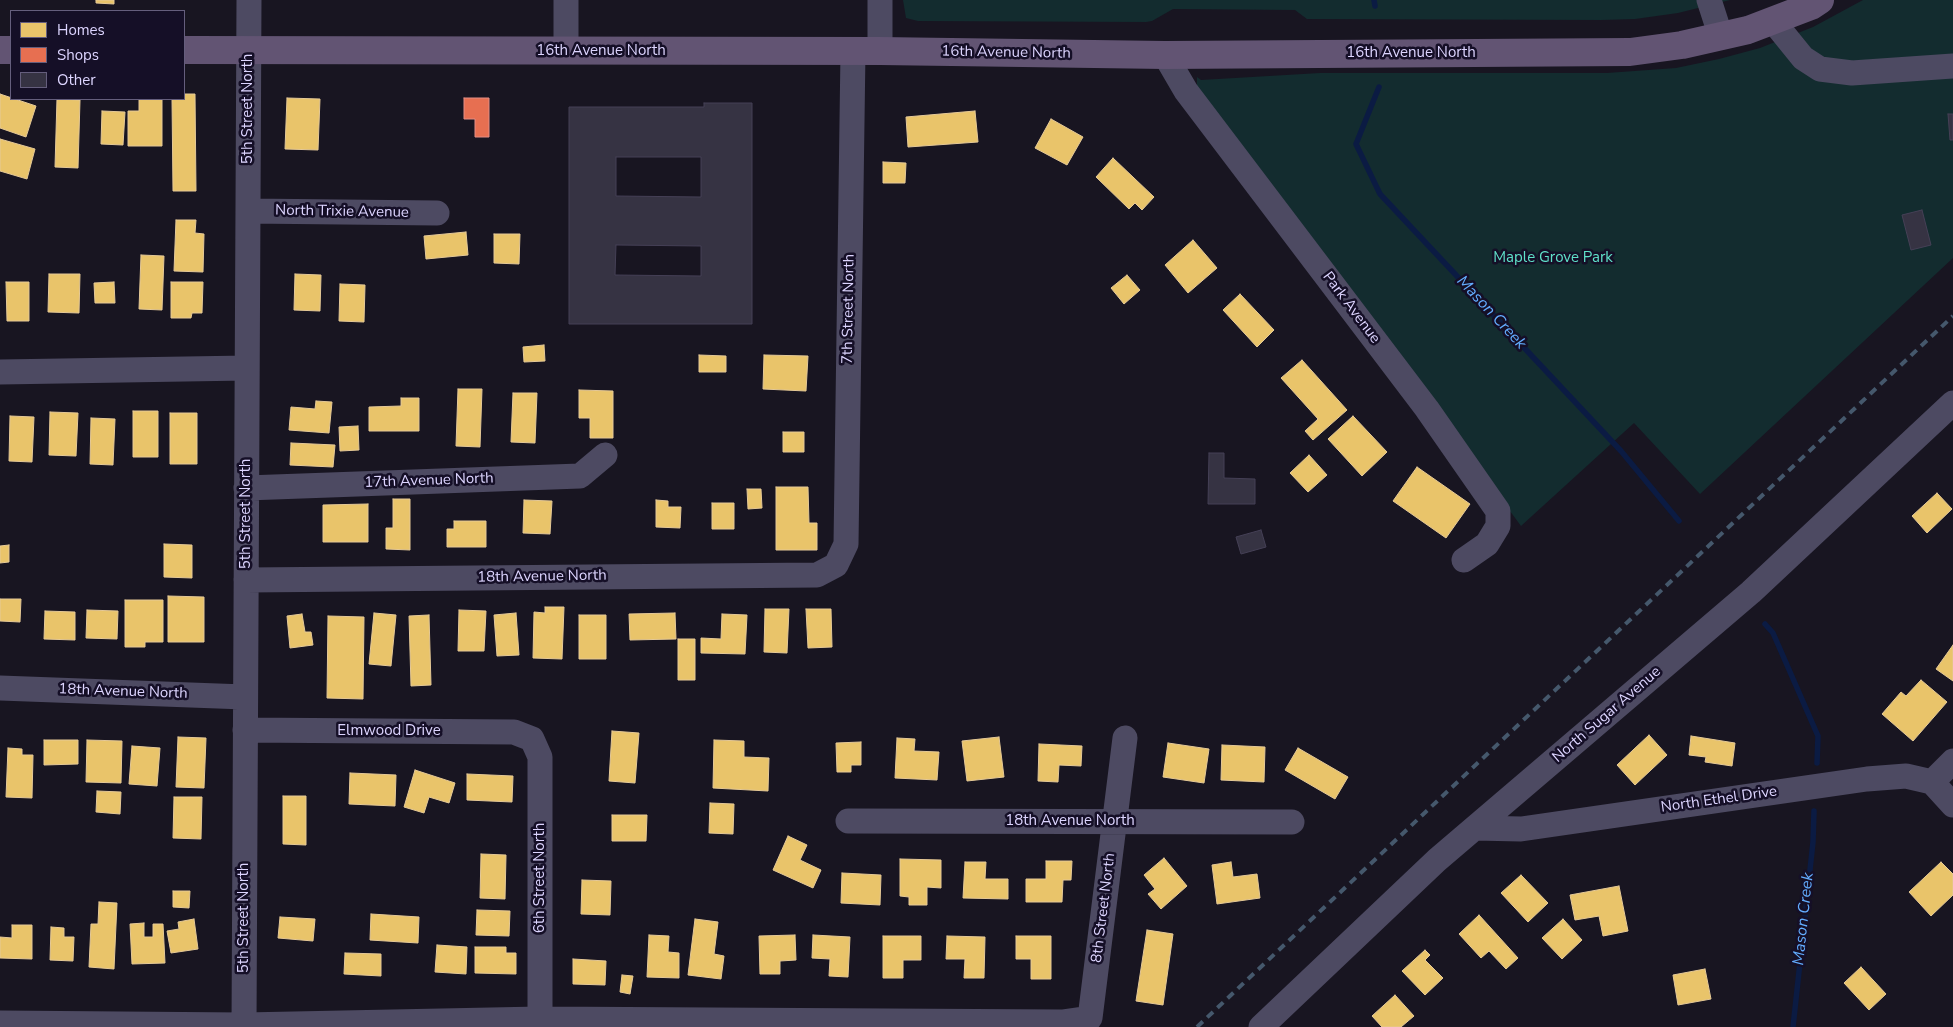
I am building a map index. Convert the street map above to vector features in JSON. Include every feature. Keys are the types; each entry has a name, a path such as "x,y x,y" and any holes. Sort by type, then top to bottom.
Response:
{"main road":[{"name":"16th Avenue North","path":"185,50 866,51 1165,55 1630,52 1682,45 1748,30 1811,6 1820,0"}],"street":[{"name":"5th Street North","path":"244,1026 249,0"},
{"path":"566,0 566,51"},
{"name":"7th Street North","path":"836,566 846,544 866,51 880,0"},
{"path":"1709,0 1721,37"},
{"path":"1773,21 1803,58 1820,69 1852,73 1953,66"},
{"name":"Park Avenue","path":"1165,55 1186,91 1427,409 1498,511 1498,526 1487,544 1464,560"},
{"name":"North Trixie Avenue","path":"248,211 437,213"},
{"path":"0,372 247,368"},
{"name":"North Sugar Avenue","path":"1261,1027 1376,917 1475,828 1751,592 1953,403"},
{"name":"17th Avenue North","path":"246,488 580,476 605,455"},
{"name":"18th Avenue North","path":"246,580 817,575 836,566"},
{"name":"18th Avenue North","path":"0,688 245,696"},
{"name":"Elmwood Drive","path":"245,730 514,732 532,739"},
{"name":"8th Street North","path":"540,1020 1062,1022 1090,1018 1124,738"},
{"name":"6th Street North","path":"532,739 540,757 540,1020"},
{"path":"1953,761 1932,782 1953,804"},
{"name":"North Ethel Drive","path":"1475,828 1521,828 1867,779 1906,776 1932,782"},
{"name":"18th Avenue North","path":"848,820 1292,822"},
{"path":"0,1023 244,1026 540,1020"}],"green space":[{"path":"903,0 1730,0 1678,13 1635,19 1307,19 1295,10 1173,9 1152,21 1146,22 918,21 906,18"},
{"name":"Maple Grove Park","path":"1863,0 1953,0 1953,258 1700,494 1634,423 1521,526 1197,87 1197,77 1201,80 1320,73 1607,73 1676,68 1760,48 1813,27"}],"building: Homes":[{"path":"96,0 114,0 114,4 96,3"},
{"path":"0,94 10,97 10,100 18,100 36,106 26,137 0,128"},
{"path":"185,94 195,94 196,191 173,191 172,100 185,100"},
{"path":"287,98 320,99 318,150 285,149"},
{"path":"57,100 80,100 78,168 55,167"},
{"path":"139,100 162,100 162,146 128,146 128,111 139,111"},
{"path":"102,111 125,112 123,145 101,144"},
{"path":"975,111 978,142 908,147 906,117"},
{"path":"1051,119 1083,137 1067,165 1035,148"},
{"path":"0,139 35,149 27,179 0,171"},
{"path":"1113,158 1154,197 1142,210 1135,203 1129,209 1096,177"},
{"path":"883,162 906,163 905,183 883,183"},
{"path":"176,220 196,220 195,233 204,234 203,272 174,271"},
{"path":"466,232 468,255 426,259 424,236"},
{"path":"494,234 520,234 519,264 494,263"},
{"path":"1193,240 1217,268 1188,293 1165,265"},
{"path":"141,255 164,256 162,310 139,309"},
{"path":"49,274 80,274 79,313 48,312"},
{"path":"295,274 321,275 320,311 294,310"},
{"path":"1127,275 1140,290 1124,304 1111,288"},
{"path":"6,282 29,282 29,321 7,321"},
{"path":"114,282 115,303 95,303 94,283"},
{"path":"171,282 203,282 202,313 192,313 191,318 171,318"},
{"path":"340,284 365,285 364,322 339,321"},
{"path":"1240,294 1274,330 1257,347 1223,310"},
{"path":"544,345 545,361 524,362 523,347"},
{"path":"699,355 726,356 726,372 699,372"},
{"path":"764,355 808,356 806,391 763,389"},
{"path":"1302,360 1347,410 1313,440 1305,431 1318,419 1281,378"},
{"path":"458,389 482,389 480,447 456,446"},
{"path":"579,390 613,391 613,438 590,438 590,418 579,418"},
{"path":"513,393 537,393 535,443 511,442"},
{"path":"401,398 419,398 419,431 369,431 369,407 401,406"},
{"path":"316,401 332,402 329,433 289,430 291,407 315,409"},
{"path":"133,411 158,411 158,457 133,457"},
{"path":"50,412 78,413 76,456 49,455"},
{"path":"170,413 197,413 197,464 170,464"},
{"path":"10,416 34,417 32,462 9,461"},
{"path":"1353,416 1387,452 1362,476 1328,439"},
{"path":"91,418 115,419 113,465 90,464"},
{"path":"358,426 359,450 340,451 339,427"},
{"path":"783,432 804,432 804,452 783,452"},
{"path":"291,443 335,445 333,467 290,465"},
{"path":"1309,455 1327,475 1308,492 1290,473"},
{"path":"1417,467 1470,504 1446,538 1393,501"},
{"path":"776,487 808,487 809,523 817,523 817,550 776,550"},
{"path":"747,489 761,489 762,508 748,509"},
{"path":"1937,493 1952,509 1927,533 1912,516"},
{"path":"393,499 410,499 410,550 386,549 386,528 393,528"},
{"path":"524,500 552,501 550,534 523,533"},
{"path":"656,500 668,501 668,507 681,507 680,528 656,527"},
{"path":"712,503 734,503 734,529 712,529"},
{"path":"368,504 368,542 323,542 323,505"},
{"path":"454,521 486,521 486,547 447,547 447,529 454,529"},
{"path":"164,544 192,545 192,578 164,577"},
{"path":"9,545 9,562 0,563 0,546"},
{"path":"168,596 204,597 204,642 168,642"},
{"path":"0,599 21,599 20,622 0,621"},
{"path":"125,600 163,600 163,642 145,642 145,647 125,647"},
{"path":"545,607 564,607 562,659 533,658 534,612 545,613"},
{"path":"765,609 789,609 787,653 764,652"},
{"path":"806,609 831,609 832,647 808,648"},
{"path":"87,610 118,611 117,639 86,638"},
{"path":"459,610 486,611 484,651 458,651"},
{"path":"45,611 75,612 75,640 44,639"},
{"path":"374,613 396,615 391,666 369,664"},
{"path":"516,613 519,655 497,656 494,615"},
{"path":"675,613 676,639 630,640 629,614"},
{"path":"302,614 305,632 311,632 313,645 290,648 287,616"},
{"path":"722,614 747,615 745,654 701,653 701,638 721,639"},
{"path":"429,615 431,685 411,686 409,616"},
{"path":"579,615 606,615 606,659 579,659"},
{"path":"328,616 364,617 363,699 327,698"},
{"path":"678,639 695,639 695,680 678,680"},
{"path":"1953,645 1953,681 1936,669"},
{"path":"1921,680 1947,702 1913,741 1882,714 1901,692 1906,696"},
{"path":"612,731 639,733 635,783 609,781"},
{"path":"1649,735 1667,755 1635,785 1617,765"},
{"path":"1691,736 1735,743 1732,766 1705,762 1706,757 1689,755"},
{"path":"178,737 206,738 204,788 176,787"},
{"path":"999,737 1004,777 967,781 962,741"},
{"path":"897,738 915,739 914,751 939,752 937,780 895,778"},
{"path":"44,740 78,740 78,764 44,765"},
{"path":"87,740 122,741 121,783 86,782"},
{"path":"714,740 744,741 744,757 769,758 768,791 713,788"},
{"path":"861,742 861,765 851,765 851,772 837,772 836,743"},
{"path":"1168,743 1209,749 1204,783 1163,777"},
{"path":"1039,744 1082,746 1081,766 1059,765 1058,782 1038,781"},
{"path":"1222,745 1265,747 1264,782 1221,780"},
{"path":"132,746 160,748 157,786 129,784"},
{"path":"8,748 22,749 22,755 33,755 32,798 6,797"},
{"path":"1298,748 1348,777 1335,799 1285,770"},
{"path":"415,770 455,783 449,803 429,797 424,813 404,807"},
{"path":"350,773 396,775 395,806 349,804"},
{"path":"467,774 513,776 512,802 467,800"},
{"path":"97,791 121,792 120,814 96,812"},
{"path":"283,796 306,796 306,845 283,844"},
{"path":"174,797 202,797 201,839 173,838"},
{"path":"710,803 734,804 733,834 709,833"},
{"path":"612,815 647,815 646,841 612,841"},
{"path":"788,836 807,845 800,860 821,870 813,888 773,870"},
{"path":"481,854 506,855 505,899 480,898"},
{"path":"1164,858 1187,886 1161,909 1148,894 1155,889 1144,875"},
{"path":"900,859 941,860 941,888 927,887 927,905 909,905 909,897 900,896"},
{"path":"1046,861 1072,861 1071,880 1063,880 1062,902 1026,902 1026,879 1046,879"},
{"path":"965,862 986,862 985,879 1008,879 1008,899 963,898"},
{"path":"1231,862 1233,877 1257,874 1260,898 1217,904 1212,865"},
{"path":"1941,862 1953,874 1953,895 1931,916 1909,892"},
{"path":"842,873 881,875 880,905 841,903"},
{"path":"1521,875 1548,903 1528,922 1501,893"},
{"path":"582,880 611,881 610,915 581,914"},
{"path":"1619,886 1628,931 1603,936 1599,916 1575,920 1570,895"},
{"path":"173,891 190,891 189,908 173,907"},
{"path":"99,902 117,903 114,969 89,967 91,924 98,924"},
{"path":"477,910 510,911 509,936 476,935"},
{"path":"371,914 419,917 418,943 370,940"},
{"path":"1479,915 1518,958 1506,969 1489,951 1481,958 1459,934"},
{"path":"280,917 315,919 313,941 278,938"},
{"path":"194,919 198,949 171,953 167,931 179,929 178,922"},
{"path":"695,919 718,922 714,954 724,956 721,979 688,975"},
{"path":"1563,919 1582,940 1562,959 1542,938"},
{"path":"144,923 144,937 153,937 153,924 163,924 165,963 132,964 130,924"},
{"path":"12,925 32,925 32,959 0,958 0,937 12,938"},
{"path":"51,927 64,928 64,937 74,937 73,961 50,960"},
{"path":"1147,930 1173,934 1163,1005 1136,1001"},
{"path":"649,935 669,936 668,952 679,953 679,978 647,977"},
{"path":"795,935 796,960 780,961 780,974 760,974 759,936"},
{"path":"813,935 850,937 848,977 829,976 830,959 812,958"},
{"path":"883,936 921,936 921,960 903,960 903,978 883,978"},
{"path":"947,936 985,937 984,978 964,978 965,959 946,959"},
{"path":"1016,936 1051,936 1051,979 1031,979 1031,959 1016,959"},
{"path":"437,945 467,947 466,974 435,972"},
{"path":"475,947 506,947 506,953 516,953 516,974 475,973"},
{"path":"1425,950 1430,955 1425,960 1443,978 1425,995 1402,971"},
{"path":"345,953 381,954 381,976 344,974"},
{"path":"573,959 606,961 605,985 573,984"},
{"path":"1861,967 1886,994 1869,1010 1844,983"},
{"path":"1705,969 1711,999 1678,1005 1673,975"},
{"path":"622,975 633,976 630,994 620,992"},
{"path":"1395,995 1414,1016 1401,1027 1382,1027 1372,1016"}],"building: Shops":[{"path":"464,98 489,98 489,137 475,137 475,119 464,119"}],"building: Other":[{"path":"704,103 752,103 752,324 569,324 569,107 704,107","holes":["616,157 701,157 701,197 616,196","616,245 701,246 701,276 615,275"]},
{"path":"1948,114 1953,114 1953,140 1950,140"},
{"path":"1922,210 1931,245 1911,250 1902,215"},
{"path":"1209,453 1224,453 1224,478 1255,479 1255,504 1208,504"},
{"path":"1261,530 1266,547 1241,554 1236,537"}],"waterway":[{"name":"Mason Creek","path":"1374,0 1375,6"},
{"name":"Mason Creek","path":"1379,87 1356,144 1380,194 1621,451 1679,521"},
{"name":"Mason Creek","path":"1765,624 1773,633 1818,736 1817,763"},
{"name":"Mason Creek","path":"1793,1027 1813,842 1814,811"}],"railway":[{"path":"1197,1027 1953,316"}]}
